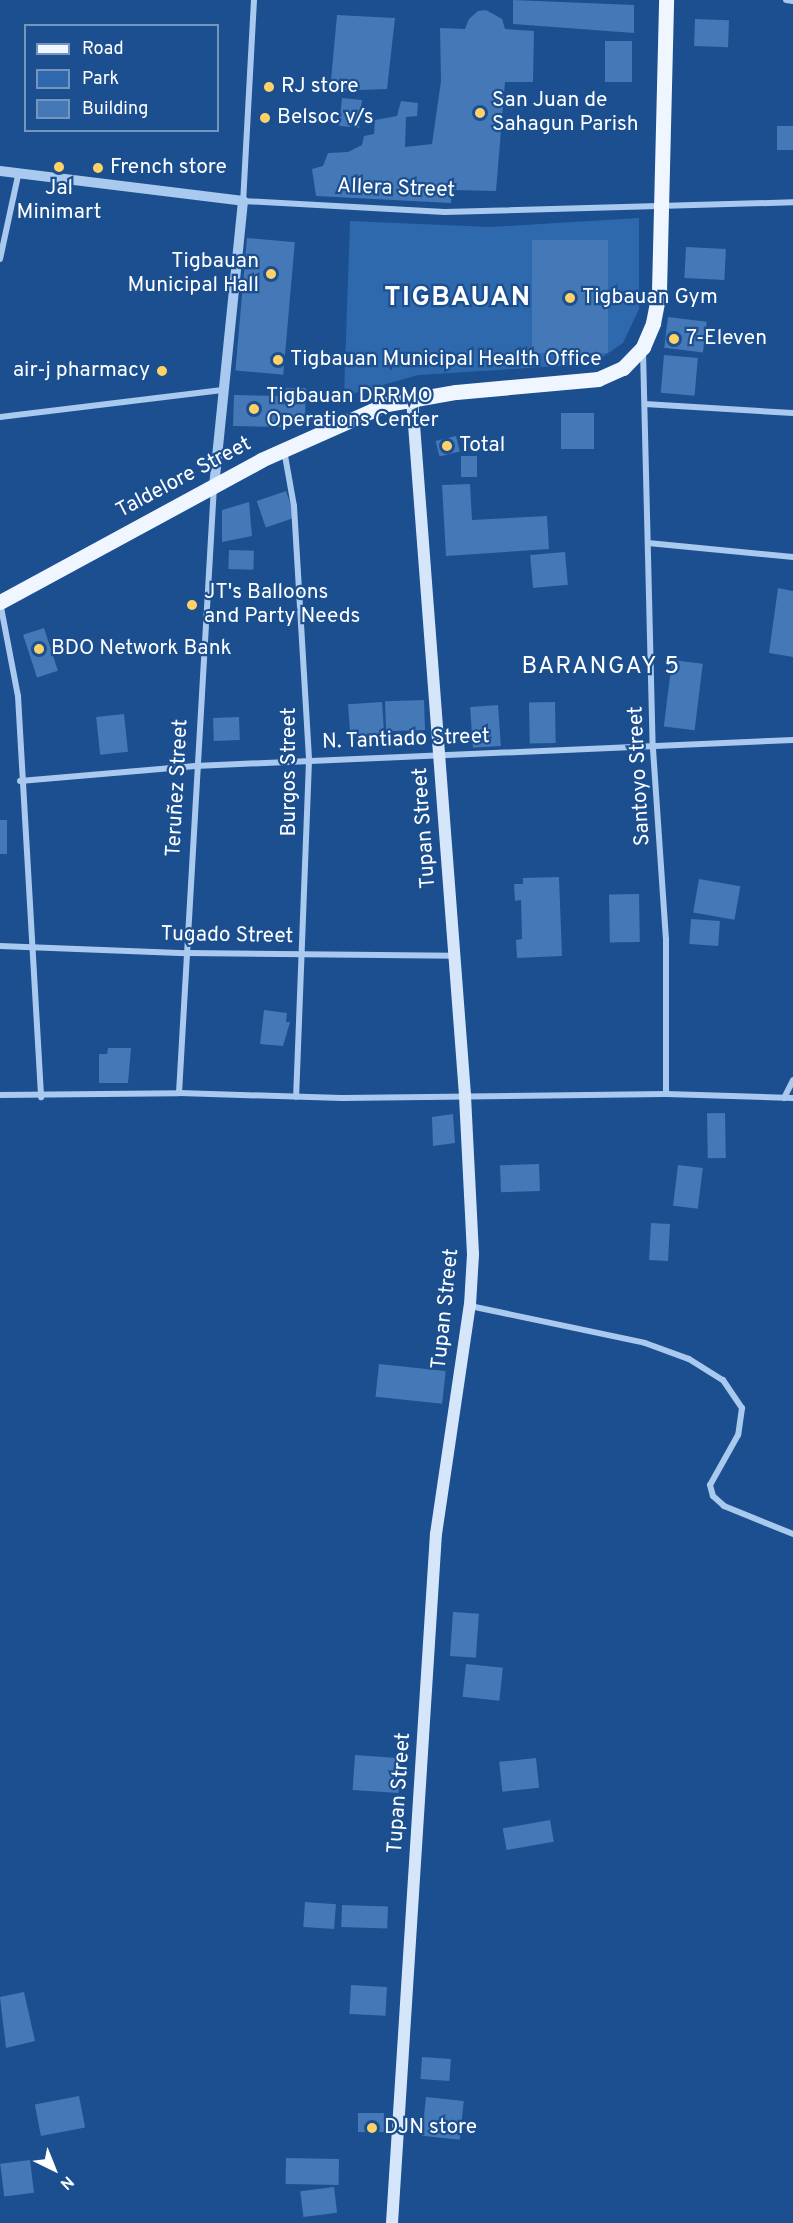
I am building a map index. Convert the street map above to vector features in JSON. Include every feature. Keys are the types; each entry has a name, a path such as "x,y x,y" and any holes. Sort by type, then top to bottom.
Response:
{"main road":[{"name":"Taldelore Street","path":"0,600 284,449 377,408 412,398 598,379 623,368 643,347 653,323 659,291 659,206 666,0"},
{"name":"Tupan Street","path":"392,2223 436,1534 470,1305 473,1254 465,1095 412,398"}],"street":[{"path":"214,486 243,201 255,0"},
{"path":"786,0 793,1"},
{"name":"Allera Street","path":"0,171 18,176 243,201 446,212 793,202"},
{"path":"0,260 18,176"},
{"name":"Santoyo Street","path":"643,347 653,749 666,939 666,1094"},
{"path":"0,417 224,390"},
{"path":"645,404 793,413"},
{"name":"Burgos Street","path":"284,449 294,506 309,761 304,954 296,1097"},
{"name":"Teruñez Street","path":"178,1093 195,766 214,486"},
{"path":"648,543 793,557"},
{"path":"0,600 18,696 20,781 33,946 41,1097"},
{"name":"N. Tantiado Street","path":"20,781 195,766 439,754 653,749 793,740"},
{"name":"Tugado Street","path":"0,946 186,953 454,956"},
{"path":"784,1098 793,1080"},
{"path":"0,1095 41,1097 178,1093 296,1097 666,1094 793,1098"},
{"path":"470,1305 645,1343 689,1359 723,1380 742,1408 738,1435 710,1485 713,1496 724,1506 793,1534"}],"green space":[{"path":"639,218 639,309 623,343 592,364 418,375 344,396 350,221 490,227"}],"building":[{"path":"513,0 634,5 634,33 513,24"},
{"path":"486,10 502,19 505,29 534,31 533,82 505,82 496,191 452,190 451,203 316,196 312,169 323,166 328,153 348,152 362,145 364,136 374,134 375,120 397,116 401,101 418,103 417,116 406,117 405,147 432,144 441,81 440,28 465,29 469,19 478,11"},
{"path":"337,15 395,18 387,89 330,91"},
{"path":"695,19 729,20 728,47 694,46"},
{"path":"605,41 632,41 632,82 605,82"},
{"path":"342,98 362,100 359,128 339,126"},
{"path":"777,126 793,126 793,150 777,150"},
{"name":"Tigbauan Municipal Hall","path":"247,238 295,242 283,375 235,370"},
{"name":"Tigbauan Gym","path":"532,240 608,240 608,353 532,353"},
{"path":"686,247 726,249 724,280 684,278"},
{"path":"668,317 707,322 703,353 664,348"},
{"path":"664,355 698,358 695,396 661,393"},
{"path":"286,388 306,388 305,416 285,416 284,427 233,426 234,395 285,396"},
{"path":"561,413 594,413 594,449 561,449"},
{"name":"Total","path":"456,436 460,452 439,457 436,441"},
{"path":"461,456 477,456 477,477 461,477"},
{"path":"470,484 472,520 547,516 549,549 446,556 442,485"},
{"path":"286,491 295,517 266,528 257,501"},
{"path":"249,502 252,536 222,542 222,510"},
{"path":"229,550 254,551 253,570 228,569"},
{"path":"565,552 568,585 533,588 530,555"},
{"path":"778,588 793,591 793,657 769,653"},
{"path":"44,628 58,671 37,678 23,635"},
{"path":"672,660 703,664 695,730 664,727"},
{"path":"424,700 425,730 386,731 385,701"},
{"path":"382,702 384,734 350,736 348,704"},
{"path":"529,702 555,702 556,743 530,743"},
{"path":"498,705 501,746 473,748 470,707"},
{"path":"124,714 128,752 100,755 96,717"},
{"path":"239,717 240,740 214,741 213,718"},
{"path":"0,820 7,820 7,854 0,854"},
{"path":"559,877 562,956 517,958 516,940 522,939 521,900 515,901 514,884 523,884 523,878"},
{"path":"699,879 740,886 734,920 693,912"},
{"path":"639,894 640,942 610,943 609,895"},
{"path":"691,919 720,921 718,946 689,944"},
{"path":"264,1010 287,1013 286,1022 290,1022 283,1046 260,1044"},
{"path":"108,1048 131,1048 128,1083 99,1083 99,1054 107,1054"},
{"path":"707,1113 725,1113 726,1158 708,1158"},
{"path":"453,1114 455,1143 433,1146 432,1117"},
{"path":"539,1164 540,1191 501,1192 500,1165"},
{"path":"678,1165 703,1168 698,1209 673,1206"},
{"path":"651,1223 670,1224 668,1261 649,1260"},
{"path":"379,1364 446,1371 442,1404 376,1397"},
{"path":"453,1612 479,1614 476,1658 450,1656"},
{"path":"466,1664 503,1668 499,1701 463,1697"},
{"path":"355,1755 401,1758 398,1793 353,1790"},
{"path":"536,1758 539,1788 502,1792 499,1762"},
{"path":"550,1820 554,1842 507,1850 503,1828"},
{"path":"305,1902 336,1904 334,1929 303,1927"},
{"path":"342,1905 388,1907 387,1929 341,1927"},
{"path":"351,1985 387,1987 385,2016 349,2014"},
{"path":"24,1992 35,2041 6,2048 0,1997"},
{"path":"422,2057 451,2059 449,2081 420,2079"},
{"path":"79,2096 85,2127 41,2136 35,2105"},
{"path":"426,2097 464,2101 460,2140 422,2136"},
{"path":"358,2113 384,2113 384,2132 358,2132"},
{"path":"286,2158 339,2159 339,2185 286,2184"},
{"path":"30,2160 34,2193 4,2196 0,2164"},
{"path":"334,2187 337,2213 303,2217 300,2191"}],"place":[{"name":"RJ store","path":"269,87"},
{"name":"San Juan de Sahagun Parish","path":"480,113"},
{"name":"Belsoc v/s","path":"265,118"},
{"name":"Jal Minimart","path":"59,167"},
{"name":"French store","path":"98,168"},
{"name":"Tigbauan Municipal Hall","path":"271,274"},
{"name":"Tigbauan Gym","path":"570,298"},
{"name":"7-Eleven","path":"674,339"},
{"name":"Tigbauan Municipal Health Office","path":"278,360"},
{"name":"air-j pharmacy","path":"162,371"},
{"name":"Tigbauan DRRMO Operations Center","path":"254,409"},
{"name":"Total","path":"447,446"},
{"name":"JT's Balloons and Party Needs","path":"192,605"},
{"name":"BDO Network Bank","path":"39,649"},
{"name":"DJN store","path":"372,2128"}],"district":[{"name":"TIGBAUAN","path":"458,299"},
{"name":"BARANGAY 5","path":"601,668"}]}
